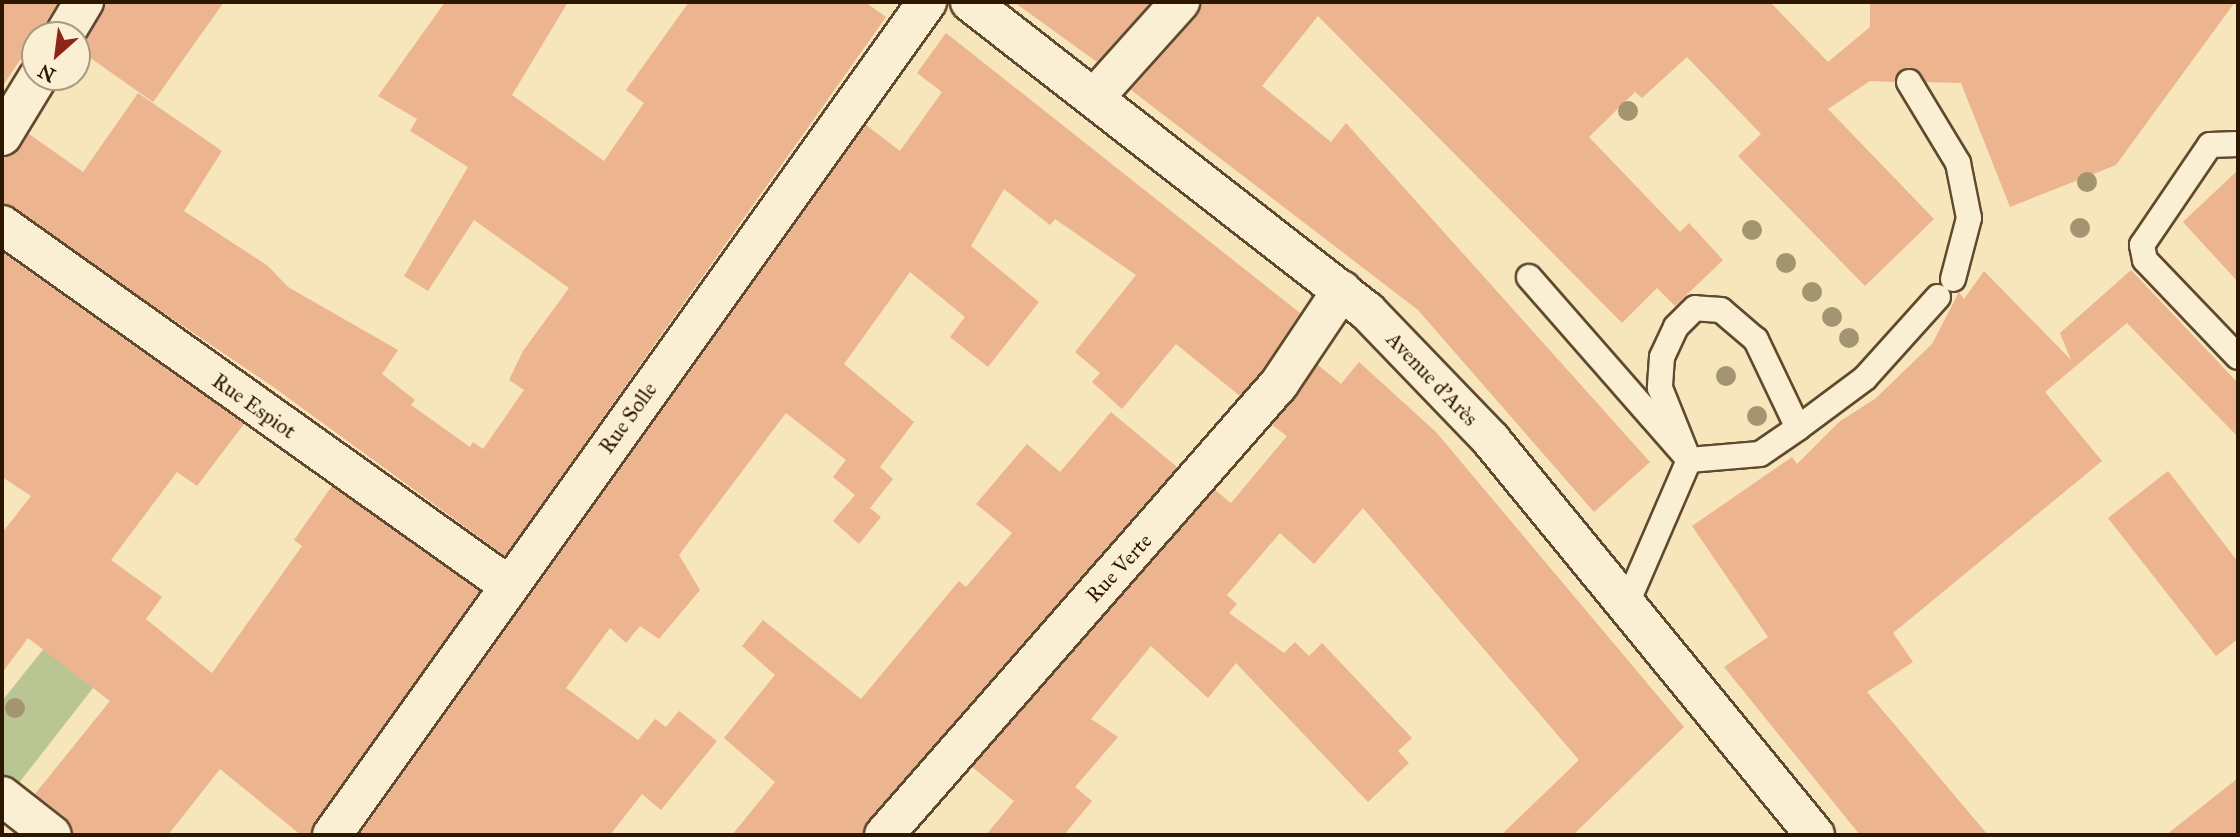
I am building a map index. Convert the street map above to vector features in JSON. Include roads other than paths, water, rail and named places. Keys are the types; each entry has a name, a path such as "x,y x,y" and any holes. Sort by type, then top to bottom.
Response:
{"street":[{"path":"72,21 84,2"},
{"name":"Rue Solle","path":"332,835 927,2"},
{"name":"Avenue d'Arès","path":"970,2 1342,290 1491,440 1628,603 1815,835"},
{"path":"1094,98 1180,2"},
{"path":"2,136 29,91"},
{"name":"Rue Espiot","path":"2,225 508,585"},
{"name":"Rue Verte","path":"884,835 1279,384 1342,290"},
{"path":"2,796 52,835"}],"lane":[{"path":"1689,460 1760,454 1865,378 1946,288 1969,218 1958,163 1909,82"},
{"path":"2238,144 2210,145 2142,245 2146,260 2238,358"},
{"path":"1529,277 1689,460"},
{"path":"1628,603 1689,460 1660,388 1671,337 1695,309 1721,310 1756,340 1798,428"}]}
